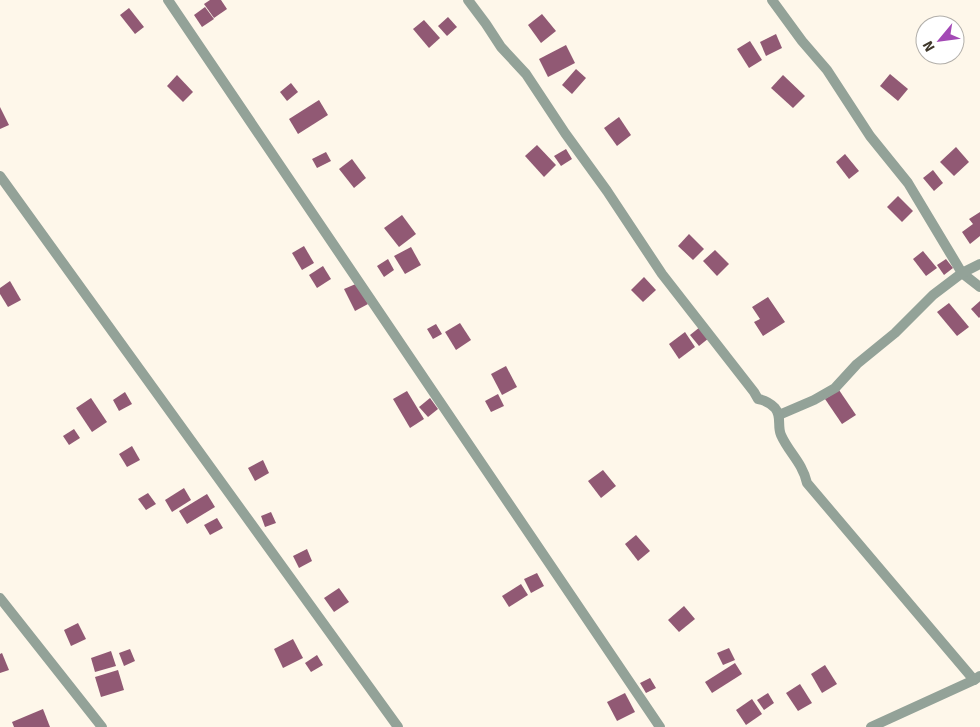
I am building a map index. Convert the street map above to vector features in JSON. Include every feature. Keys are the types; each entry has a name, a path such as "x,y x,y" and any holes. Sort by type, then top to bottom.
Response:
{"street":[{"path":"168,0 660,727"},
{"path":"468,0 501,47 526,74 564,133 607,191 662,274 758,399 764,400 773,406 779,416 780,434 804,471 807,483 977,678 871,727"},
{"path":"772,0 802,41 827,70 870,136 908,184 962,273 980,287"},
{"path":"0,176 398,727"},
{"path":"779,416 835,388 857,364 895,333 933,296 962,273 980,264"},
{"path":"0,598 102,727"}],"building":[{"path":"210,0 221,0 227,9 214,18 204,4"},
{"path":"205,7 214,19 202,27 194,15"},
{"path":"129,8 144,27 135,34 120,15"},
{"path":"542,14 556,31 541,43 528,25"},
{"path":"448,17 457,27 447,36 438,26"},
{"path":"424,20 440,38 429,48 413,29"},
{"path":"776,34 782,48 766,56 760,42"},
{"path":"750,41 762,60 749,68 737,49"},
{"path":"566,45 575,63 548,77 539,59"},
{"path":"576,69 586,78 572,94 562,85"},
{"path":"890,74 908,89 898,101 880,86"},
{"path":"177,75 193,92 183,102 167,86"},
{"path":"783,75 805,96 793,108 771,88"},
{"path":"291,83 298,92 287,101 280,92"},
{"path":"319,100 328,115 298,134 289,119"},
{"path":"0,107 9,125 0,129"},
{"path":"619,117 631,135 617,146 604,128"},
{"path":"537,145 556,165 544,177 525,156"},
{"path":"956,147 969,162 954,176 940,162"},
{"path":"566,149 572,159 561,166 554,156"},
{"path":"326,152 331,161 317,168 312,159"},
{"path":"845,154 859,171 849,179 836,162"},
{"path":"352,159 366,178 354,188 339,169"},
{"path":"933,170 943,183 934,191 923,178"},
{"path":"898,196 913,211 902,222 887,207"},
{"path":"980,212 980,236 970,244 962,232 973,224 969,219"},
{"path":"402,215 416,234 399,247 384,228"},
{"path":"689,234 704,249 693,260 678,246"},
{"path":"304,246 314,263 302,270 292,253"},
{"path":"411,247 421,265 405,274 394,256"},
{"path":"715,250 729,264 717,276 703,261"},
{"path":"923,251 937,268 926,276 913,259"},
{"path":"388,259 394,270 384,277 377,266"},
{"path":"946,259 953,268 944,275 937,265"},
{"path":"323,266 331,279 317,288 309,275"},
{"path":"644,277 656,290 643,302 631,290"},
{"path":"10,281 21,300 8,307 0,294 0,288"},
{"path":"358,283 368,304 355,311 344,289"},
{"path":"768,297 785,322 763,336 754,322 760,319 752,307"},
{"path":"980,301 980,317 979,318 971,309"},
{"path":"949,303 969,327 957,336 937,312"},
{"path":"460,323 471,340 456,350 445,332"},
{"path":"436,324 442,334 433,339 427,329"},
{"path":"700,327 709,338 699,346 690,335"},
{"path":"685,332 695,347 679,359 669,344"},
{"path":"506,366 517,387 502,395 491,374"},
{"path":"839,390 856,415 842,424 825,399"},
{"path":"407,391 424,419 410,428 393,399"},
{"path":"125,392 132,404 119,411 113,400"},
{"path":"498,394 504,406 491,412 485,401"},
{"path":"91,398 107,422 92,432 76,408"},
{"path":"430,398 438,409 428,417 419,407"},
{"path":"74,429 80,438 69,445 63,436"},
{"path":"132,446 140,460 127,467 119,454"},
{"path":"263,460 269,473 255,481 248,468"},
{"path":"603,470 616,486 601,498 588,481"},
{"path":"184,488 191,500 172,512 165,500"},
{"path":"148,493 156,504 146,510 138,499"},
{"path":"207,494 215,507 187,524 179,511"},
{"path":"271,512 276,523 265,527 261,516"},
{"path":"217,518 223,528 210,535 204,525"},
{"path":"636,535 650,551 638,561 625,544"},
{"path":"307,549 312,561 299,568 293,556"},
{"path":"537,573 544,586 531,593 524,579"},
{"path":"521,584 528,595 509,607 502,596"},
{"path":"339,588 349,602 334,612 324,598"},
{"path":"684,606 695,619 679,632 668,620"},
{"path":"78,623 86,639 71,646 64,630"},
{"path":"293,639 303,658 283,668 274,649"},
{"path":"729,648 735,660 723,665 717,653"},
{"path":"130,649 135,661 124,666 119,653"},
{"path":"111,651 116,666 95,672 91,658"},
{"path":"2,653 9,670 0,673 0,654"},
{"path":"317,655 323,665 311,672 305,663"},
{"path":"735,663 742,674 712,693 705,682"},
{"path":"825,665 837,684 822,693 811,674"},
{"path":"118,670 124,690 101,697 95,677"},
{"path":"650,678 656,688 646,693 640,683"},
{"path":"800,684 812,703 798,711 786,693"},
{"path":"625,693 635,712 617,721 607,702"},
{"path":"768,693 774,703 764,710 757,700"},
{"path":"752,699 762,714 746,725 736,710"},
{"path":"43,709 50,727 14,727 12,722"}]}
